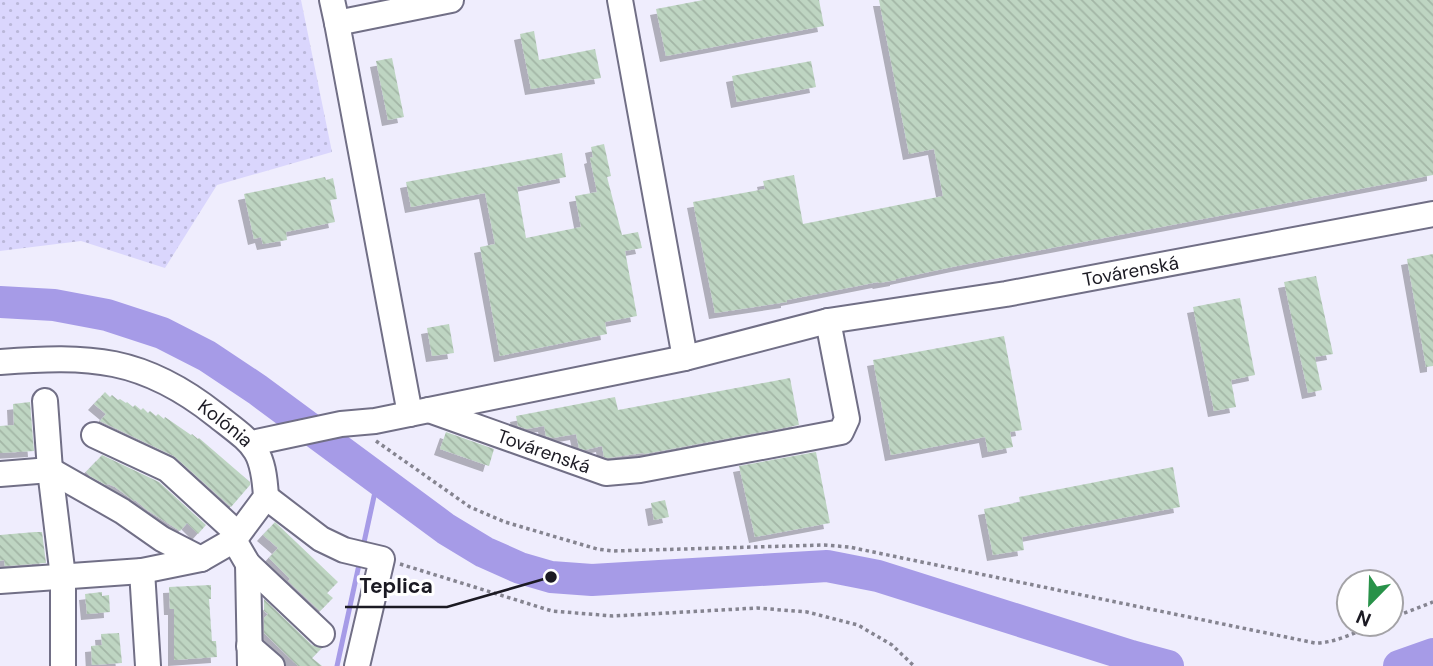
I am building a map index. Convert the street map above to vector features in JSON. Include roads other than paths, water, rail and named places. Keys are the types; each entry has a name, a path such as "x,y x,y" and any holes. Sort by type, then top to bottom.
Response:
{"street":[{"path":"419,412 334,11 451,0"},
{"path":"620,0 685,358"},
{"name":"Továrenská","path":"263,441 685,358 828,321 1006,294 1433,214"},
{"name":"Továrenská","path":"419,412 606,473 640,470 841,432 847,419 828,321"},
{"name":"Kolónia","path":"0,362 63,358 94,360 147,373 183,391 263,441 260,456 265,475 266,497"},
{"path":"45,401 63,577 63,666"},
{"path":"94,435 167,469 236,537 248,564 322,634"},
{"path":"0,474 50,470 162,539 201,559"},
{"path":"0,581 142,571 201,559 236,537 266,497 321,539 344,550 377,557 357,666"},
{"path":"248,564 249,656 272,666"},
{"path":"142,571 148,666"}],"waterway":[{"path":"0,302 54,305 107,315 162,333 207,356 258,390 446,529 484,552 520,568 551,577 592,580 827,566 878,576 1168,666"},
{"path":"363,547 378,478"},
{"path":"337,666 360,560"},
{"path":"1399,666 1433,654"}],"place":[{"name":"Teplica","path":"551,577"}]}
